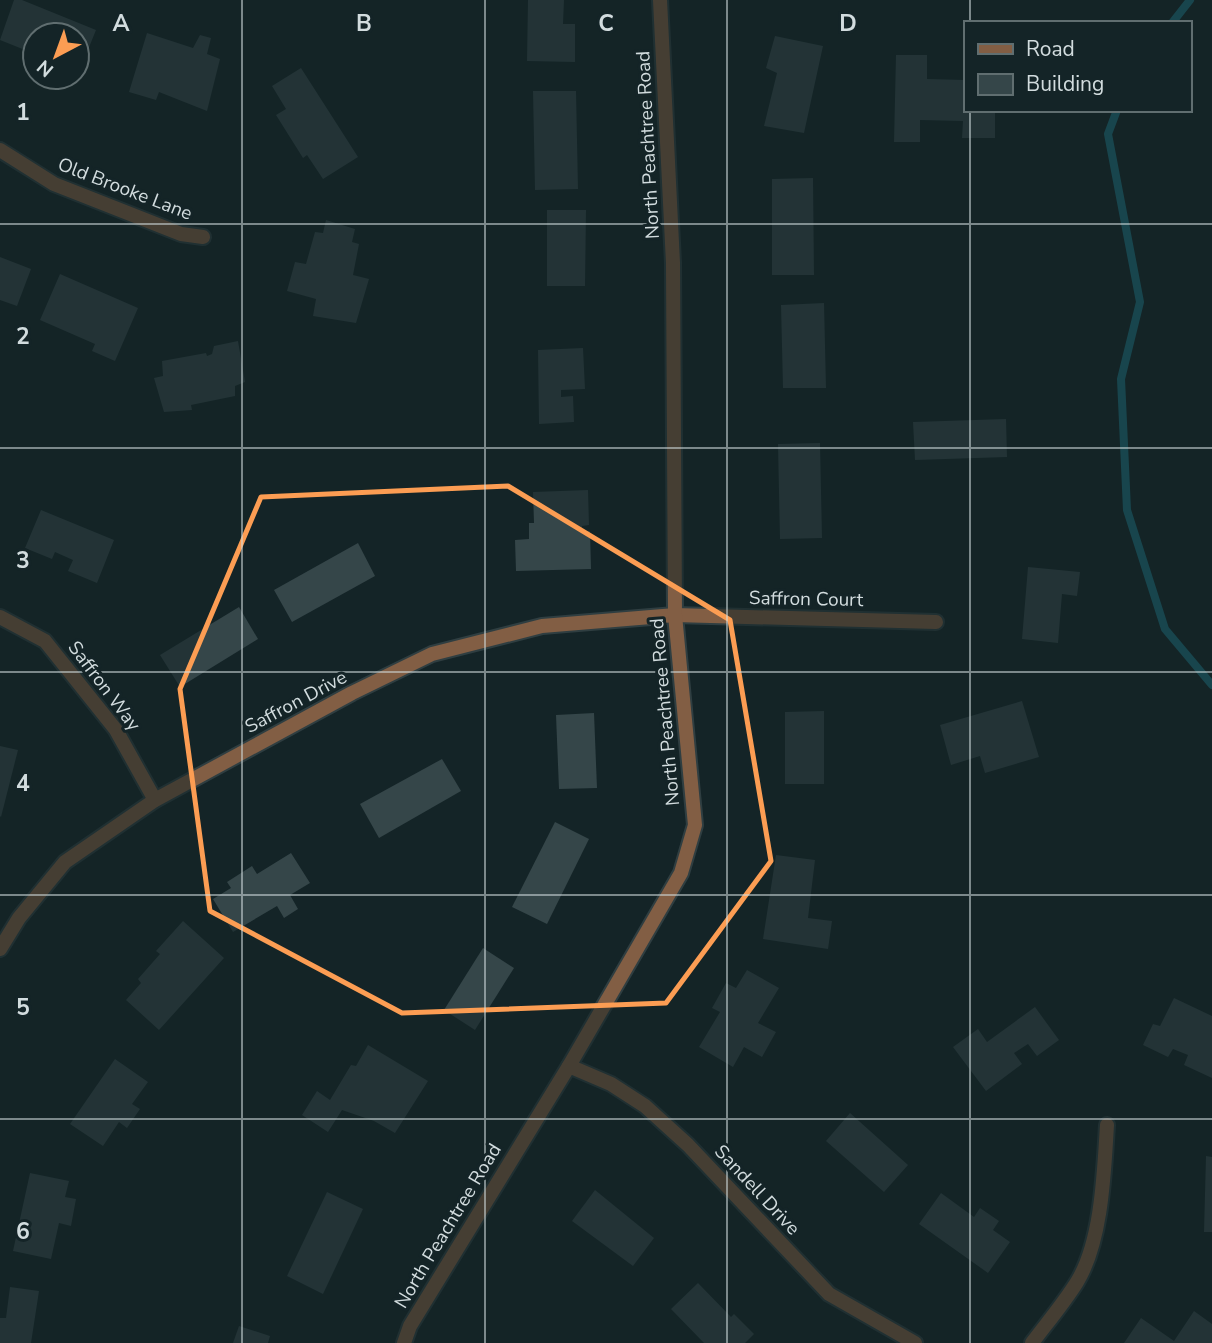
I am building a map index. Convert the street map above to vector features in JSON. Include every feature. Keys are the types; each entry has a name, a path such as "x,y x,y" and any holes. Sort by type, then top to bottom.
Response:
{"street":[{"name":"North Peachtree Road","path":"404,1343 410,1326 569,1066 681,873 695,825 675,615 673,263 660,0"},
{"name":"Old Brooke Lane","path":"0,150 54,184 181,234 203,237"},
{"name":"Saffron Court","path":"675,615 936,622"},
{"name":"Saffron Drive","path":"0,949 19,918 65,862 155,800 352,693 432,654 542,626 675,615"},
{"name":"Saffron Way","path":"0,617 45,641 116,730 155,800"},
{"name":"Sandell Drive","path":"569,1066 611,1084 645,1106 688,1145 829,1294 915,1343"},
{"path":"1032,1343 1078,1280 1094,1236 1104,1171 1107,1125"}],"highlighted area":[{"path":"508,486 730,620 771,861 666,1003 402,1013 210,911 180,689 261,497"}],"building":[{"path":"14,0 22,0 74,21 21,21 21,48 0,40"},
{"path":"528,0 564,0 563,24 575,24 575,62 527,61"},
{"path":"91,28 96,30 91,42"},
{"path":"147,33 193,48 200,35 211,38 207,54 220,59 207,111 159,92 156,100 129,92"},
{"path":"775,36 823,46 804,133 764,126 777,73 766,68"},
{"path":"896,55 927,55 927,79 964,80 964,112 995,112 995,138 962,138 963,121 920,120 920,142 894,142"},
{"path":"301,68 358,157 323,179 307,155 303,158 276,115 286,109 272,86"},
{"path":"533,91 576,91 578,189 535,190"},
{"path":"813,178 814,275 772,275 772,179"},
{"path":"547,210 586,210 585,286 547,286"},
{"path":"326,220 355,229 352,242 359,244 353,275 369,279 356,323 313,316 316,299 287,291 295,262 306,264 315,232 323,233"},
{"path":"0,257 31,269 17,306 0,300"},
{"path":"60,274 138,308 115,361 92,351 95,344 40,320"},
{"path":"824,303 826,388 783,388 781,305"},
{"path":"238,341 245,382 235,386 235,396 191,405 192,410 164,412 154,378 163,376 162,361 206,353 207,356 212,354 214,346"},
{"path":"583,348 585,389 561,390 561,397 573,396 574,422 539,424 538,350"},
{"path":"1006,419 1007,457 915,460 913,422"},
{"path":"820,443 822,538 780,539 778,444"},
{"path":"588,490 589,525 582,526 582,531 590,531 591,569 516,571 515,540 529,539 529,523 534,523 533,492"},
{"path":"41,510 114,540 97,583 68,571 73,560 55,552 52,559 25,548"},
{"path":"358,543 375,576 292,622 274,590"},
{"path":"1028,567 1080,572 1077,596 1062,594 1058,643 1022,639"},
{"path":"239,607 258,639 180,687 160,655"},
{"path":"1022,701 1039,757 985,773 980,756 951,765 940,725"},
{"path":"824,711 824,784 785,784 785,712"},
{"path":"594,713 597,788 559,789 556,715"},
{"path":"0,746 18,750 1,817 0,816"},
{"path":"442,759 461,791 379,838 360,804"},
{"path":"555,822 589,839 547,924 512,907"},
{"path":"291,853 310,883 290,895 298,909 284,918 277,906 233,932 213,899 231,888 227,882 252,866 257,874"},
{"path":"776,855 815,860 808,918 832,921 828,949 763,939"},
{"path":"183,921 224,958 159,1030 126,1000 141,983 138,979 160,954 156,951"},
{"path":"483,948 514,968 475,1030 444,1010"},
{"path":"747,970 779,988 758,1023 776,1032 762,1057 744,1047 733,1067 699,1047 720,1012 712,1008 726,983 736,988"},
{"path":"1174,998 1212,1016 1212,1078 1184,1065 1188,1055 1173,1049 1168,1057 1143,1045 1153,1024 1160,1026"},
{"path":"1035,1007 1059,1040 1037,1056 1028,1044 1014,1053 1022,1064 986,1091 953,1047 978,1029 987,1042"},
{"path":"368,1045 428,1081 395,1133 374,1121 342,1110 328,1132 302,1115 317,1091 330,1100 351,1065 356,1066"},
{"path":"115,1059 148,1082 132,1104 140,1109 127,1128 119,1122 103,1146 70,1124"},
{"path":"850,1113 908,1165 884,1192 826,1141"},
{"path":"1206,1156 1212,1157 1212,1232 1204,1232"},
{"path":"30,1173 69,1181 65,1197 76,1199 71,1226 59,1223 51,1259 13,1251"},
{"path":"595,1190 654,1238 633,1266 572,1221"},
{"path":"327,1192 363,1209 323,1294 287,1276"},
{"path":"941,1193 974,1217 980,1208 999,1221 993,1230 1010,1242 988,1273 919,1224"},
{"path":"698,1283 731,1317 734,1314 754,1334 745,1343 704,1343 671,1309"},
{"path":"10,1287 39,1291 31,1343 0,1343 0,1318 6,1318"},
{"path":"1194,1311 1212,1324 1212,1343 1124,1343 1141,1318 1174,1341"},
{"path":"239,1326 270,1336 268,1343 233,1343"}],"waterway":[{"path":"1174,21 1190,0"},
{"path":"1116,112 1108,134 1140,302 1121,379 1127,510 1165,629 1212,685"}]}
